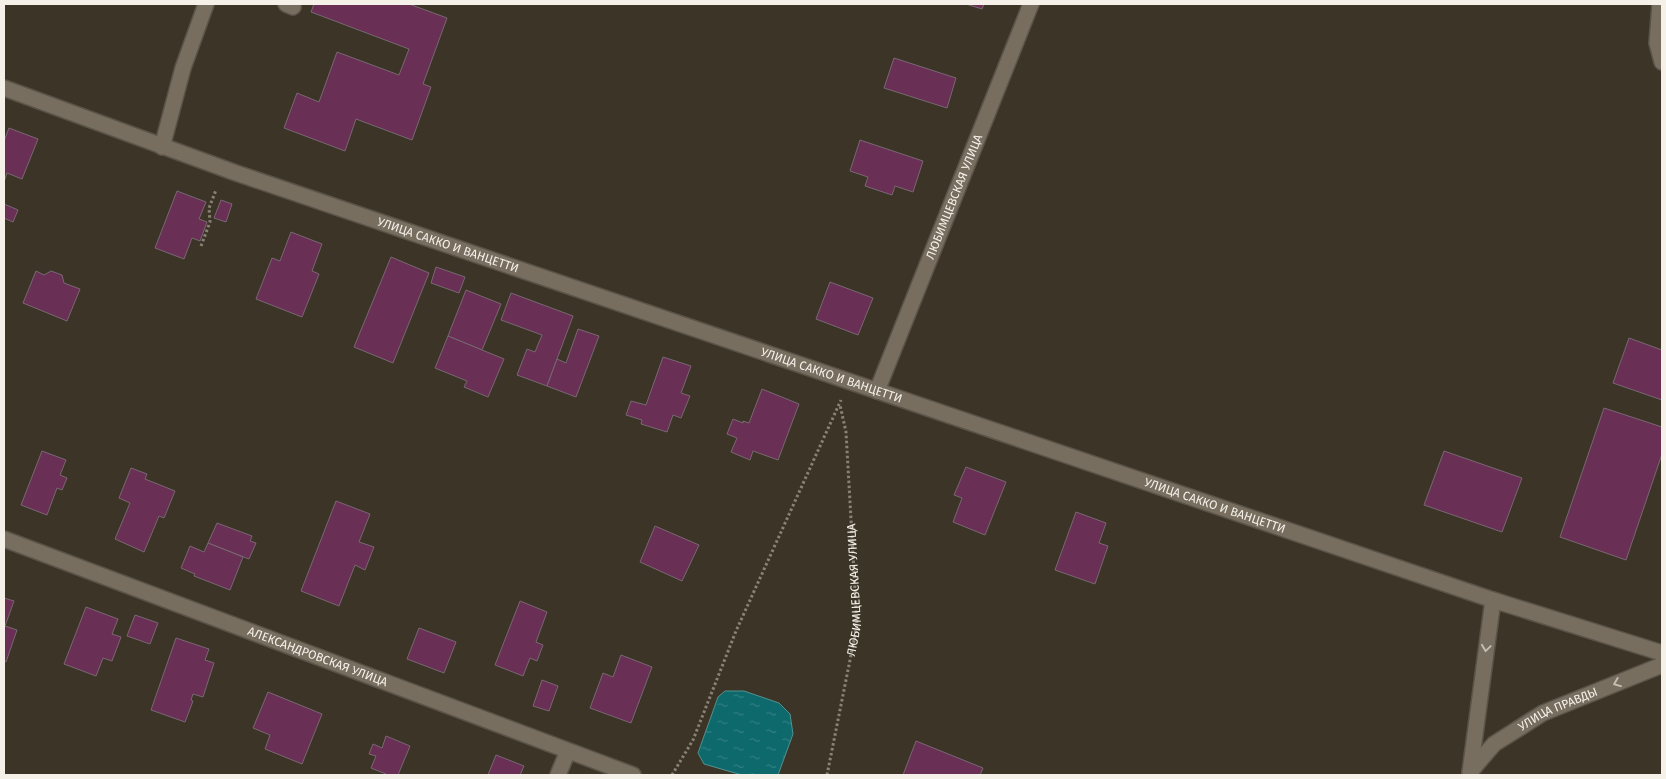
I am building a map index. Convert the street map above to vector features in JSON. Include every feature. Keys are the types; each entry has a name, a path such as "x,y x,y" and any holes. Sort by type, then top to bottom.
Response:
{"street":[{"path":"162,147 183,68 206,4"},
{"name":"ЛЮБИМЦЕВСКАЯ УЛИЦА","path":"877,391 1031,4"},
{"path":"1660,4 1657,43 1662,62"},
{"name":"УЛИЦА САККО И ВАНЦЕТТИ","path":"4,88 223,169 848,382 1492,600 1662,653"},
{"name":"АЛЕКСАНДРОВСКАЯ УЛИЦА","path":"4,539 633,775"},
{"path":"1469,774 1492,600"},
{"name":"УЛИЦА ПРАВДЫ","path":"1469,774 1494,744 1543,713 1662,665"},
{"path":"558,775 568,751"}],"path":[{"path":"201,246 210,222 209,208 223,169"},
{"path":"672,775 693,740 736,631 840,404 848,382"},
{"name":"ЛЮБИМЦЕВСКАЯ УЛИЦА","path":"827,775 857,625 846,432 840,404"}],"water":[{"path":"725,691 744,691 779,703 790,714 793,734 778,775 742,775 704,764 698,753 718,697"}],"building":[{"path":"314,4 409,4 447,18 423,84 431,87 412,140 356,119 345,151 284,128 297,93 319,102 337,52 399,75 409,49 311,12"},
{"path":"966,4 984,4 982,9"},
{"path":"894,58 956,78 947,108 884,88"},
{"path":"9,128 38,139 22,179 7,173 4,182 4,141"},
{"path":"860,140 923,161 913,192 895,186 892,195 865,186 868,177 850,171"},
{"path":"177,191 206,202 199,219 207,222 200,241 192,238 184,259 155,248"},
{"path":"221,200 232,204 226,222 214,218"},
{"path":"4,204 18,210 13,222 4,218"},
{"path":"291,232 322,244 312,271 319,274 302,317 256,299 272,258 280,261"},
{"path":"391,257 429,273 393,363 354,347"},
{"path":"436,267 465,277 459,293 431,283"},
{"path":"36,271 44,275 51,271 62,275 64,283 80,289 67,321 23,303"},
{"path":"830,282 873,298 858,335 816,319"},
{"path":"466,290 501,304 482,350 448,336"},
{"path":"511,293 573,316 547,386 517,375 527,349 535,352 542,335 501,320"},
{"path":"578,329 599,336 576,397 547,386 557,359 566,363"},
{"path":"448,336 504,359 488,397 464,387 467,381 435,368"},
{"path":"1629,338 1662,350 1662,400 1613,383"},
{"path":"663,357 691,366 681,393 690,396 681,418 673,415 667,432 641,424 642,420 626,415 631,401 646,405"},
{"path":"762,389 799,404 778,460 753,451 750,460 731,452 737,438 727,434 733,419 749,423"},
{"path":"1604,408 1662,427 1662,454 1626,560 1560,537"},
{"path":"42,451 66,460 60,475 67,478 62,490 57,488 47,515 21,505"},
{"path":"1444,451 1522,478 1502,532 1424,505"},
{"path":"966,467 1006,482 985,535 953,522 962,498 954,495"},
{"path":"131,468 147,474 145,479 175,491 164,518 159,516 144,552 115,539 130,503 119,498"},
{"path":"336,501 370,514 359,542 374,547 365,570 355,565 339,606 301,591"},
{"path":"1076,512 1106,523 1099,543 1108,546 1095,584 1055,570"},
{"path":"217,523 252,536 250,541 256,543 249,559 208,543"},
{"path":"655,526 699,545 682,581 640,562"},
{"path":"208,543 243,557 230,590 194,576 195,574 181,568 190,546 204,552"},
{"path":"4,598 14,601 5,626 17,630 6,662 4,661"},
{"path":"520,601 547,612 536,642 543,645 537,661 530,658 523,676 495,665"},
{"path":"86,607 118,619 112,634 121,637 112,661 103,658 96,676 64,664"},
{"path":"135,615 158,623 150,644 127,636"},
{"path":"419,628 456,642 444,673 407,659"},
{"path":"176,638 209,649 205,660 214,663 203,697 193,694 191,700 193,701 185,722 151,710"},
{"path":"621,655 652,667 631,723 590,708 603,673 613,677"},
{"path":"542,680 558,686 549,711 533,706"},
{"path":"268,692 322,714 302,764 265,749 270,735 253,728"},
{"path":"386,736 410,746 398,775 385,775 371,768 376,756 369,754 373,744 382,748"},
{"path":"916,741 983,768 980,775 903,775"},
{"path":"496,755 524,766 520,775 488,775"}]}
